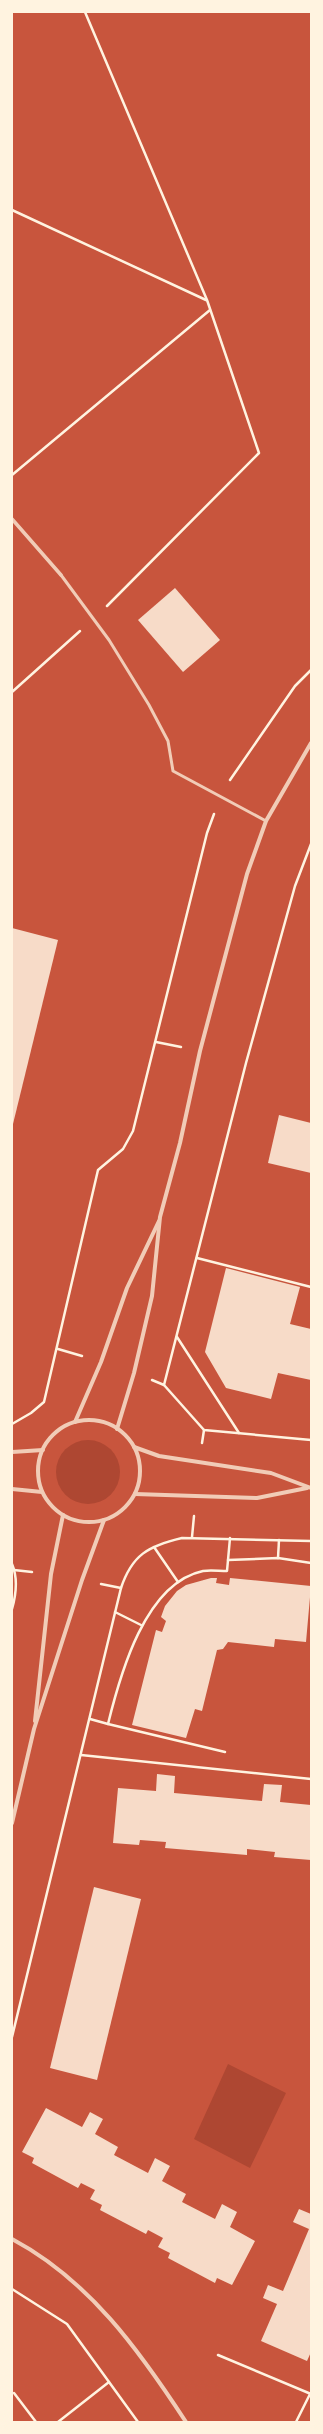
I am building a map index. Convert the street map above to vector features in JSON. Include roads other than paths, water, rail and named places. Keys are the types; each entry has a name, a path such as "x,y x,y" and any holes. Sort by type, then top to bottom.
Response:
{"street":[{"path":"12,519 61,575"},
{"path":"117,1429 134,1373 152,1296 160,1217 200,1051 247,874 266,821 311,744"},
{"path":"75,1422 101,1362 128,1288 160,1217"},
{"path":"90,1420 105,1422 117,1429 134,1447 139,1462 140,1479 135,1494 127,1505 117,1514 104,1520 90,1522 76,1521 54,1509 42,1492 38,1471 43,1450 51,1437 62,1428 75,1422 90,1420"},
{"path":"134,1447 159,1456 271,1473 309,1488"},
{"path":"12,1452 43,1450"},
{"path":"135,1494 257,1498 309,1488"},
{"path":"12,1489 42,1492"},
{"path":"34,1729 51,1574 63,1515"},
{"path":"12,1823 34,1729 104,1520"},
{"path":"12,2239 59,2269 85,2292 123,2331 152,2369 186,2422"}],"lane":[{"path":"61,575 95,618 149,704 168,741 173,771 221,795 266,821"}]}
